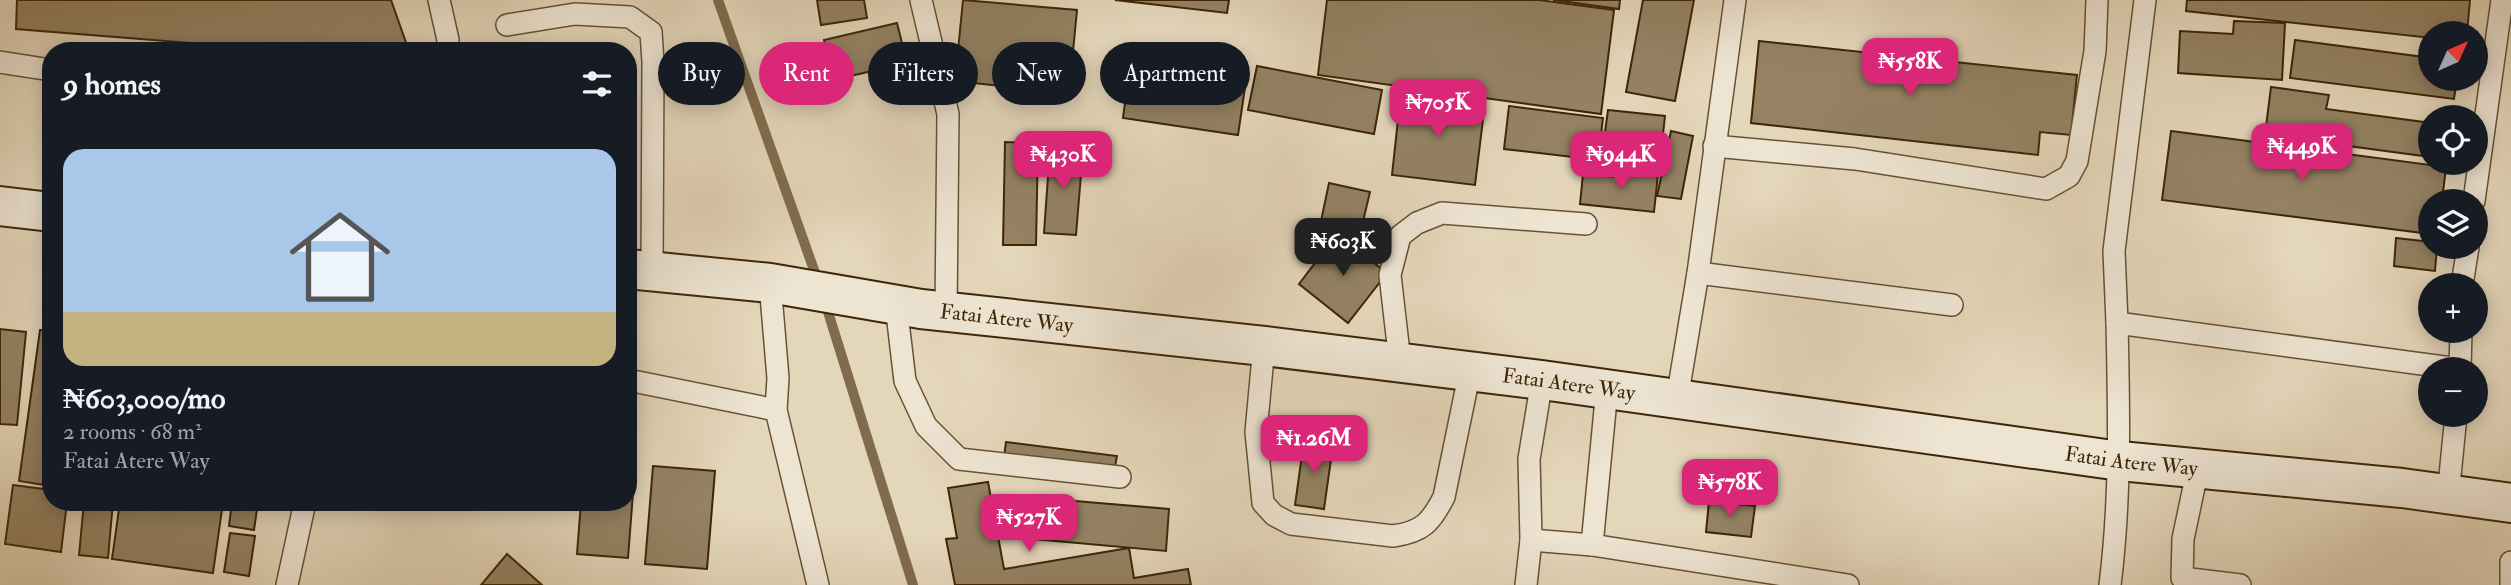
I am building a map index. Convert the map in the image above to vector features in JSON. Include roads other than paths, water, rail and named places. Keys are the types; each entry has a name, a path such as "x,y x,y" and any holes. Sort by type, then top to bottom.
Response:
{"street":[{"path":"0,206 42,211"},
{"name":"Fatai Atere Way","path":"640,270 770,283 946,312 1264,345 1542,380 2120,461 2402,488 2511,503"}],"lane":[{"path":"439,0 448,42"},
{"path":"920,0 948,114 946,312"},
{"path":"1677,399 1698,273 1735,0"},
{"path":"1714,146 1855,159 2046,189 2069,176 2077,161 2095,51 2097,0"},
{"path":"2110,585 2117,529 2120,461 2114,251 2145,0"},
{"path":"2476,189 2502,0"},
{"path":"507,24 575,14 602,15 630,17 650,32 653,62 640,270"},
{"path":"0,62 42,69"},
{"path":"1400,362 1390,275 1400,236 1408,229 1442,213 1586,224"},
{"path":"1698,273 1952,305"},
{"path":"770,283 778,378 776,410 818,585"},
{"path":"896,305 905,381 926,426 959,459 1120,477"},
{"path":"2117,323 2418,363"},
{"path":"1264,345 1256,432 1263,503 1273,515 1291,524 1394,536 1423,527 1435,514 1444,497 1470,371"},
{"path":"1526,585 1531,540 1529,459 1542,380"},
{"path":"637,382 776,410"},
{"path":"1592,545 1607,389"},
{"path":"2448,496 2455,427"},
{"path":"2198,468 2183,539 2182,582 2240,585"},
{"path":"287,585 303,511"},
{"path":"1531,540 1592,545 1848,585"},
{"path":"2511,562 2511,585"}],"waterway":[{"path":"718,0 819,284"},
{"path":"824,299 913,585"}]}
